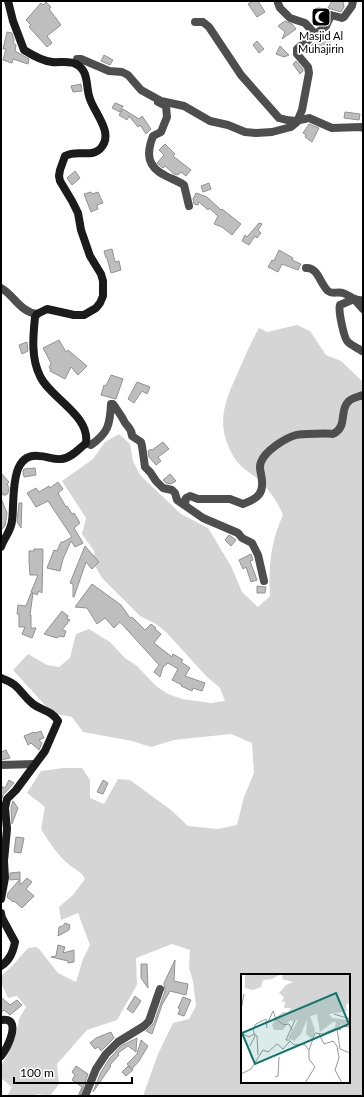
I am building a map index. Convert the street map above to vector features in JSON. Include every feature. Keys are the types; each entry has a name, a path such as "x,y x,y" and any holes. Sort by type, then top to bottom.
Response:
{"street":[{"path":"1,286 8,292 13,300 31,314 37,314 46,309 74,315 84,314 96,308 103,296 103,281 101,274 90,256 81,230 78,213 62,185 59,176 65,156 74,152 96,152 104,145 105,138 102,121 90,98 87,77 82,69 76,64 70,62 50,62 24,50 9,11 8,1"},
{"path":"297,122 302,110 308,67 297,54 297,49 326,26 331,14 344,18 352,6 353,1"},
{"path":"278,3 280,8 290,18 305,23 315,34"},
{"path":"195,22 203,22 209,27 240,75 279,118 297,122"},
{"path":"76,64 77,59 109,71 122,72 130,76 141,90 161,101 184,106 210,121 228,125 245,132 272,132 290,127 297,122 309,118 332,128 361,126 363,128"},
{"path":"150,95 155,101 166,106 167,117 161,132 153,136 148,150 152,166 158,171 184,184 189,206"},
{"path":"306,268 314,270 329,292 344,293 354,299 363,309"},
{"path":"362,351 347,342 338,308 340,305 354,299 363,300"},
{"path":"37,314 35,317 33,341 34,355 40,376 53,394 72,410 85,431 86,442"},
{"path":"185,504 186,498 190,496 198,499 230,499 243,504 254,500 260,494 261,488 261,475 259,468 263,457 268,452 275,446 296,435 333,434 341,426 345,406 348,402 363,396"},
{"path":"86,442 91,445 102,436 108,427 111,417 112,404 114,404 122,415 125,423 130,428 132,436 141,442 145,467 147,470 159,484 166,489 172,490 175,493 177,500 204,518 238,533 242,538 252,543 258,555 264,580"},
{"path":"1,547 12,524 13,492 16,477 22,462 32,456 61,460 76,451 86,442"},
{"path":"1,678 13,683 34,705 55,715 58,721 45,751 16,790 7,799 5,808 5,878 1,899"},
{"path":"1,765 35,764"},
{"path":"1,913 2,918 15,942 14,949 9,958 1,966"},
{"path":"1,962 9,958"},
{"path":"85,1096 96,1069 106,1054 118,1042 144,1026 149,1021 160,989"},
{"path":"1,1020 9,1020 13,1026 7,1045 1,1056"}],"shaded area":[{"path":"297,325 310,331 326,355 341,361 363,382 363,1096 143,1096 158,1054 173,1023 189,1019 196,1006 193,981 189,968 190,950 172,944 136,958 137,985 117,1020 87,1030 57,1064 59,1084 50,1096 37,1094 36,1096 7,1096 12,1087 1,1078 1,1066 8,1054 17,1031 19,1019 26,1007 17,996 8,998 1,983 1,976 28,948 36,947 58,973 76,982 83,959 90,945 78,913 61,920 59,907 73,895 85,879 59,855 41,829 45,807 27,793 41,771 63,768 82,768 90,780 90,798 104,804 118,779 130,780 171,810 188,826 218,829 237,825 244,797 254,773 252,743 231,734 174,740 151,747 132,741 83,732 72,717 52,713 13,670 28,654 47,665 59,667 70,658 76,634 89,629 110,642 125,658 137,666 156,686 168,694 182,699 211,703 225,701 220,688 206,676 167,633 156,624 140,616 102,578 95,566 94,551 82,534 86,518 62,481 93,459 105,442 119,434 130,444 133,461 140,475 181,514 208,528 231,566 242,592 258,607 270,596 271,554 283,515 268,490 234,458 227,443 223,424 225,406 228,397 259,328 267,332"}],"building":[{"path":"253,1 258,1 265,12 257,17 248,4"},
{"path":"332,1 343,1 344,7 341,12 328,8"},
{"path":"46,2 51,7 49,9 61,25 47,36 52,43 47,47 29,27 31,25 26,20 41,3 43,5"},
{"name":"Masjid Al Muhajirin","path":"318,7 327,11 320,24 312,21"},
{"path":"285,21 292,24 296,29 282,39 285,32 278,26"},
{"path":"7,32 12,33 14,40 13,43 16,45 15,51 29,59 28,64 13,59 12,63 3,60 6,49 3,49"},
{"path":"325,34 331,42 320,50 316,46 318,44 308,48"},
{"path":"257,41 264,49 259,53 253,45"},
{"path":"280,46 289,55 284,57 276,54"},
{"path":"104,55 113,60 110,65 101,61"},
{"path":"296,61 303,69 300,74 293,64"},
{"path":"81,84 82,91 73,92 71,86"},
{"path":"115,103 123,106 120,112 112,108"},
{"path":"123,109 139,119 142,116 151,129 146,134 140,125 138,127 129,116 127,120 119,115"},
{"path":"345,112 360,114 359,120 344,118"},
{"path":"309,124 319,128 312,142 305,137 306,135 303,133"},
{"path":"165,144 175,154 173,156 191,170 186,176 181,172 178,175 174,174 165,166 163,168 157,163 164,155 159,150"},
{"path":"75,171 80,178 72,185 67,178"},
{"path":"209,183 211,189 203,192 201,186"},
{"path":"91,192 92,194 98,192 103,203 97,205 98,209 91,212 84,194"},
{"path":"196,193 207,197 221,210 222,209 241,224 232,235 222,227 214,224 218,216 209,208 208,210 199,202 198,205 194,204 193,199"},
{"path":"259,223 262,224 258,230 261,233 257,238 255,236 249,245 242,241 245,235 247,237"},
{"path":"112,249 115,262 119,261 121,270 111,273 104,251"},
{"path":"279,250 293,258 292,260 301,264 298,270 282,264 278,272 268,267 272,260 274,261"},
{"path":"59,340 66,352 68,350 87,366 78,375 71,367 65,379 50,371 51,369 49,368 51,363 43,348"},
{"path":"27,342 28,351 22,354 19,345"},
{"path":"111,375 123,379 116,399 101,395 104,385 106,386"},
{"path":"137,382 150,387 147,394 142,391 134,403 128,399"},
{"path":"163,442 169,449 158,457 161,461 156,465 149,457 148,451 151,449 152,450"},
{"path":"35,468 36,475 24,477 24,469"},
{"path":"1,473 9,482 7,484 9,488 8,493 6,495 3,495 1,491"},
{"path":"170,474 176,481 171,484 166,483 163,480"},
{"path":"58,482 63,489 58,493 66,507 67,506 72,514 74,513 80,523 74,528 83,543 75,547 71,541 63,559 60,571 47,568 54,550 57,551 61,542 72,537 48,501 36,507 27,493 36,488 39,492 49,486 50,488"},
{"path":"1,498 7,513 5,526 1,530"},
{"path":"19,503 22,503 21,528 17,522"},
{"path":"229,535 236,540 231,546 225,540"},
{"path":"85,546 99,562 92,569 86,562 73,597 73,584 70,583"},
{"path":"34,549 43,549 42,593 39,591 37,595 31,592 38,575 30,575 29,551 34,551"},
{"path":"251,554 253,560 250,561 257,580 251,582 246,567 243,569 239,560"},
{"path":"92,584 121,605 130,618 132,617 145,630 151,624 156,628 155,629 161,634 154,643 172,657 173,654 183,660 181,662 190,668 185,676 205,683 202,691 193,688 192,691 172,680 178,669 168,663 163,667 160,677 154,672 159,665 120,622 114,628 105,618 97,624 87,608 75,607"},
{"path":"257,586 266,587 265,593 257,593"},
{"path":"31,593 33,593 30,615 31,628 36,628 32,638 22,634 25,627 19,627 19,614 17,614 18,605 26,606"},
{"path":"62,611 68,616 67,619 70,620 62,630 66,631 64,637 60,636 57,638 44,634"},
{"path":"41,731 44,738 39,740 42,743 39,750 31,743 28,745 24,736"},
{"path":"6,750 10,758 1,760 1,752"},
{"path":"9,780 14,783 3,795 1,801 1,786 5,788"},
{"path":"103,780 108,783 103,794 97,792"},
{"path":"13,801 18,808 12,824 11,808"},
{"path":"16,837 24,838 21,853 14,852"},
{"path":"20,872 20,879 10,880 10,873"},
{"path":"27,878 32,882 26,889 34,896 22,908 7,897 8,893 20,879 20,885"},
{"path":"65,923 70,925 69,930 58,936 59,927 63,926"},
{"path":"58,945 65,947 63,953 74,950 74,962 68,963 68,961 51,957 56,956"},
{"path":"175,960 174,981 188,984 186,995 170,991 163,1002 152,1034 146,1031 154,1023 165,991 164,983"},
{"path":"141,964 147,964 148,988 141,978"},
{"path":"135,996 141,1001 133,1013 127,1009"},
{"path":"1,997 10,1005 17,1000 22,1005 10,1015 4,1010 1,1013"},
{"path":"183,997 191,1000 184,1016 178,1014 180,1009 178,1008"},
{"path":"111,1032 114,1038 101,1051 98,1047 95,1049 90,1043 96,1038"},
{"path":"137,1038 136,1052 128,1046 118,1053 119,1055 110,1065 111,1066 93,1092 101,1072 110,1058 121,1046"},
{"path":"141,1040 148,1046 132,1069 127,1064 137,1054"},
{"path":"76,1066 88,1074 80,1096 78,1096 82,1087 72,1080 75,1075 72,1072"},
{"path":"128,1066 133,1070 126,1076 122,1072"}],"place":[{"name":"Masjid Al Muhajirin","path":"321,17"}]}
